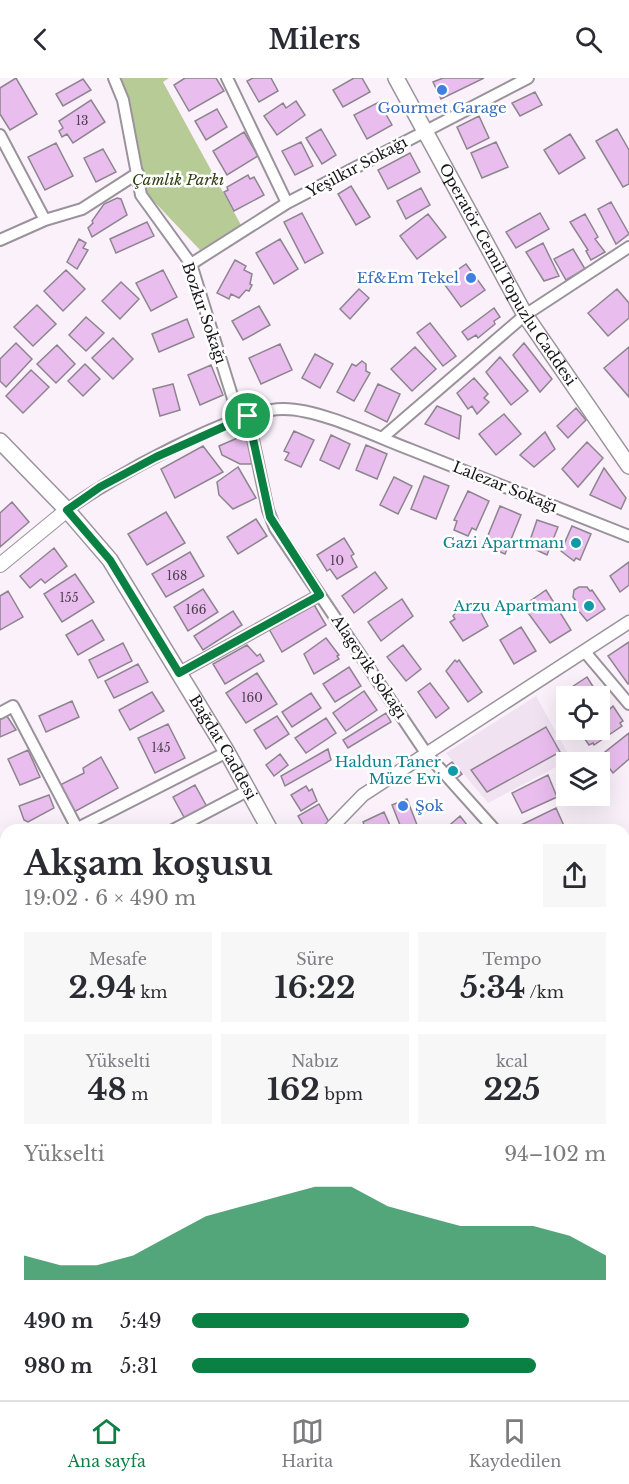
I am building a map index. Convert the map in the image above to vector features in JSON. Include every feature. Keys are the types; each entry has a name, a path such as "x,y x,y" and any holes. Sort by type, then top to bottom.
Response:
{"main road":[{"name":"Operatör Cemil Topuzlu Caddesi","path":"396,78 525,315 629,466"},
{"name":"Bağdat Caddesi","path":"0,441 67,510 110,560 227,752 267,824"},
{"path":"0,566 67,510"}],"street":[{"name":"Bozkır Sokağı","path":"114,78 123,100 141,195 191,264 243,417"},
{"path":"227,78 287,203"},
{"name":"Yeşilkır Sokağı","path":"191,264 287,203 528,78"},
{"path":"0,135 45,220"},
{"path":"0,240 45,220 90,205 138,173"},
{"path":"382,438 525,315 629,247"},
{"name":"Lalezar Sokağı","path":"67,510 100,487 167,452 243,417 273,410 292,409 382,438 629,536"},
{"name":"Alageyik Sokağı","path":"243,417 270,517 426,753 490,824"},
{"path":"179,673 320,595"},
{"path":"335,824 363,795 629,622"},
{"path":"585,652 629,704"},
{"path":"0,713 13,706 75,824"},
{"path":"88,824 227,752"},
{"path":"184,824 249,790"}],"shaded area":[{"path":"536,696 556,732 556,740 560,740 567,752 556,752 556,767 488,803 446,753"}],"green space":[{"name":"Çamlık Parkı","path":"117,78 169,78 163,82 241,225 200,250 146,193"}],"building":[{"path":"16,78 37,114 10,130 0,114 0,88"},
{"path":"185,78 216,78 224,91 189,111 174,85"},
{"path":"253,78 271,78 278,91 259,102 247,81"},
{"path":"354,78 362,78 370,92 343,107 333,90"},
{"path":"443,78 484,78 441,99 433,82"},
{"path":"83,79 91,90 63,106 56,94"},
{"path":"535,92 542,105 520,116 512,103"},
{"path":"91,100 105,122 73,143 67,134 62,137 59,131 63,128 59,121"},
{"path":"296,101 305,115 277,135 264,116 283,103 286,108"},
{"path":"379,102 392,125 367,139 354,115"},
{"path":"217,109 227,127 206,140 195,121"},
{"path":"479,116 489,138 467,149 457,127"},
{"path":"321,129 336,155 322,164 306,138"},
{"path":"617,129 629,150 629,184 623,187 596,141"},
{"path":"244,132 258,156 227,175 213,151"},
{"path":"570,134 585,158 559,174 544,150"},
{"path":"301,142 313,166 295,175 282,151"},
{"path":"496,142 508,167 482,178 471,153"},
{"path":"56,143 73,176 45,190 28,157"},
{"path":"103,149 116,172 96,182 84,158"},
{"path":"410,153 420,172 388,189 378,170"},
{"path":"248,175 250,179 254,177 264,195 234,211 224,192 228,190 227,187"},
{"path":"351,186 370,217 356,225 338,194"},
{"path":"421,188 430,205 406,219 397,201"},
{"path":"117,198 121,199 127,215 92,237 88,228 93,223 92,221 104,204"},
{"path":"611,202 629,234 616,244 598,209"},
{"path":"302,213 323,253 305,263 284,222"},
{"path":"540,213 549,229 516,248 506,232"},
{"path":"428,214 446,237 417,259 400,236"},
{"path":"585,214 598,237 595,239 605,252 591,260 586,251 588,250 570,222"},
{"path":"147,222 154,236 116,253 110,239"},
{"path":"79,239 86,243 83,248 88,250 77,269 67,262"},
{"path":"280,239 298,269 274,284 256,253"},
{"path":"543,243 559,276 544,281 526,252"},
{"path":"573,249 585,269 566,280 554,259"},
{"path":"235,260 246,266 244,270 252,274 250,284 252,285 249,291 246,290 239,298 231,294 229,299 217,293"},
{"path":"466,264 485,290 461,307 442,281"},
{"path":"66,270 85,289 63,311 44,291"},
{"path":"163,270 177,297 151,311 136,283"},
{"path":"121,282 139,299 120,319 102,301"},
{"path":"359,289 369,298 350,319 340,309"},
{"path":"617,289 629,303 629,318 608,336 588,313"},
{"path":"37,305 56,324 33,346 14,327"},
{"path":"259,306 270,325 243,340 232,321"},
{"path":"494,308 500,317 494,321 495,324 478,338 476,335 468,340 462,332"},
{"path":"86,317 104,333 86,351 69,335"},
{"path":"187,319 194,337 159,352 152,334"},
{"path":"430,323 456,356 443,366 417,333"},
{"path":"113,338 133,359 113,379 92,358"},
{"path":"16,343 32,359 6,387 0,381 0,359"},
{"path":"524,343 552,379 540,392 513,355"},
{"path":"280,344 292,370 261,384 249,358"},
{"path":"57,345 75,364 56,383 37,364"},
{"path":"415,347 436,369 412,391 391,369"},
{"path":"629,347 629,397 604,368"},
{"path":"315,354 333,364 320,388 302,378"},
{"path":"500,357 528,391 511,405 486,372"},
{"path":"362,361 366,364 366,371 370,373 354,401 337,392 352,364 356,366"},
{"path":"85,364 100,379 83,396 68,381"},
{"path":"211,365 223,395 200,405 188,375"},
{"path":"31,370 49,387 23,413 6,396"},
{"path":"474,378 488,394 484,398 489,402 477,414 472,406 468,409 457,393"},
{"path":"173,384 180,410 160,416 153,389"},
{"path":"378,384 400,394 387,422 365,411"},
{"path":"437,406 461,416 459,439 425,424"},
{"path":"576,408 586,420 568,438 557,426"},
{"path":"504,414 521,434 496,455 479,434"},
{"path":"294,431 314,440 301,467 285,460 289,453 284,451"},
{"path":"545,432 555,449 534,467 520,455"},
{"path":"331,435 350,444 339,469 320,460"},
{"path":"242,436 248,439 254,459 251,464 240,464 222,455 219,446"},
{"path":"587,442 603,458 578,487 562,469"},
{"path":"366,445 387,454 377,479 356,470"},
{"path":"203,446 223,472 175,498 161,469"},
{"path":"238,467 256,498 233,509 219,495 217,482"},
{"path":"604,468 626,498 621,509 590,495"},
{"path":"424,476 449,486 436,519 411,509"},
{"path":"394,477 412,486 398,514 380,505"},
{"path":"468,491 489,501 476,530 472,528 468,536 454,530 457,521 454,520"},
{"path":"12,502 29,522 0,547 0,513"},
{"path":"500,506 521,515 505,554 484,545"},
{"path":"166,512 185,543 147,565 128,534"},
{"path":"256,519 267,536 238,554 227,537"},
{"path":"537,520 558,527 547,555 528,546"},
{"name":"Gazi Apartmanı","path":"572,526 591,534 580,560 576,558 574,561 561,551"},
{"path":"344,538 354,554 351,556 357,567 337,579 330,569 327,571 317,555"},
{"path":"54,548 67,566 45,583 41,579 30,588 20,576"},
{"path":"190,552 204,576 166,597 152,574"},
{"path":"629,562 629,585 620,592 610,576"},
{"path":"375,572 387,588 354,613 342,596"},
{"path":"75,574 94,602 62,622 44,594"},
{"name":"Arzu Apartmanı","path":"579,587 592,590 605,609 587,621 573,604 576,601 573,597 574,590"},
{"path":"203,589 218,612 188,631 174,607"},
{"path":"546,590 571,630 550,643 523,606"},
{"path":"8,591 23,617 0,630 0,596"},
{"path":"402,599 413,616 381,641 368,622"},
{"path":"313,603 326,625 282,652 269,629"},
{"path":"476,603 488,626 463,641 450,622 455,619 453,616 456,612 464,606 471,607"},
{"path":"233,611 242,625 203,650 194,636"},
{"path":"92,620 104,640 78,655 66,635"},
{"path":"521,627 536,651 514,664 500,640"},
{"path":"326,638 339,655 337,656 339,659 314,674 304,654"},
{"path":"629,642 629,684 628,684 608,656"},
{"path":"123,643 132,661 98,678 89,660"},
{"path":"247,645 257,656 260,654 264,661 225,684 213,664"},
{"path":"403,645 421,669 406,681 387,657"},
{"path":"455,660 457,662 459,660 482,692 468,702 446,671"},
{"path":"138,664 148,682 114,698 105,681"},
{"path":"349,667 361,686 335,702 323,684"},
{"path":"257,673 277,704 246,723 226,693"},
{"path":"587,677 593,686 574,686"},
{"path":"430,683 449,708 436,718 418,692"},
{"path":"364,691 377,710 346,731 333,713"},
{"path":"152,692 164,711 130,730 119,710"},
{"path":"311,693 321,708 292,727 282,712"},
{"path":"72,701 79,717 46,732 39,716"},
{"path":"613,706 623,721 620,723 622,726 610,734 610,709"},
{"path":"5,713 16,730 0,737 0,716"},
{"path":"386,713 391,722 348,748 343,740"},
{"path":"277,716 289,734 266,749 254,730"},
{"path":"326,718 336,733 306,753 295,738"},
{"path":"168,724 185,758 155,773 138,738"},
{"path":"546,727 560,752 556,752 556,754 487,792 471,770"},
{"path":"629,733 629,759 613,773 610,769 610,752 605,752"},
{"path":"586,740 601,740 594,745 593,743 589,745"},
{"path":"328,749 331,760 285,786 281,776"},
{"path":"28,750 40,777 20,785 8,759"},
{"path":"280,754 288,765 274,776 266,765"},
{"path":"101,757 118,788 74,812 60,785 84,773 83,768"},
{"name":"Haldun Taner Müze Evi","path":"452,762 462,774 454,780 444,768"},
{"path":"548,775 556,797 522,813 512,793"},
{"path":"195,785 207,807 185,819 173,797"},
{"path":"306,786 309,791 312,789 317,801 301,811 291,795"},
{"path":"49,795 54,808 28,822 24,820 19,806"},
{"path":"407,799 417,824 400,824 392,805"},
{"path":"319,804 330,824 303,824 298,816"},
{"path":"556,808 563,824 523,824"},
{"path":"384,812 389,824 364,824 363,822"},
{"path":"460,816 466,824 451,824"}],"place":[{"name":"Gourmet Garage","path":"442,90"},
{"name":"Ef&Em Tekel","path":"471,278"},
{"name":"Gazi Apartmanı","path":"576,543"},
{"name":"Arzu Apartmanı","path":"589,606"},
{"name":"Haldun Taner Müze Evi","path":"453,771"},
{"name":"Şok","path":"403,806"}],"route":[{"path":"248,416 270,517 320,595 179,673 110,560 67,510 100,487 156,457 239,418 248,416"}]}
